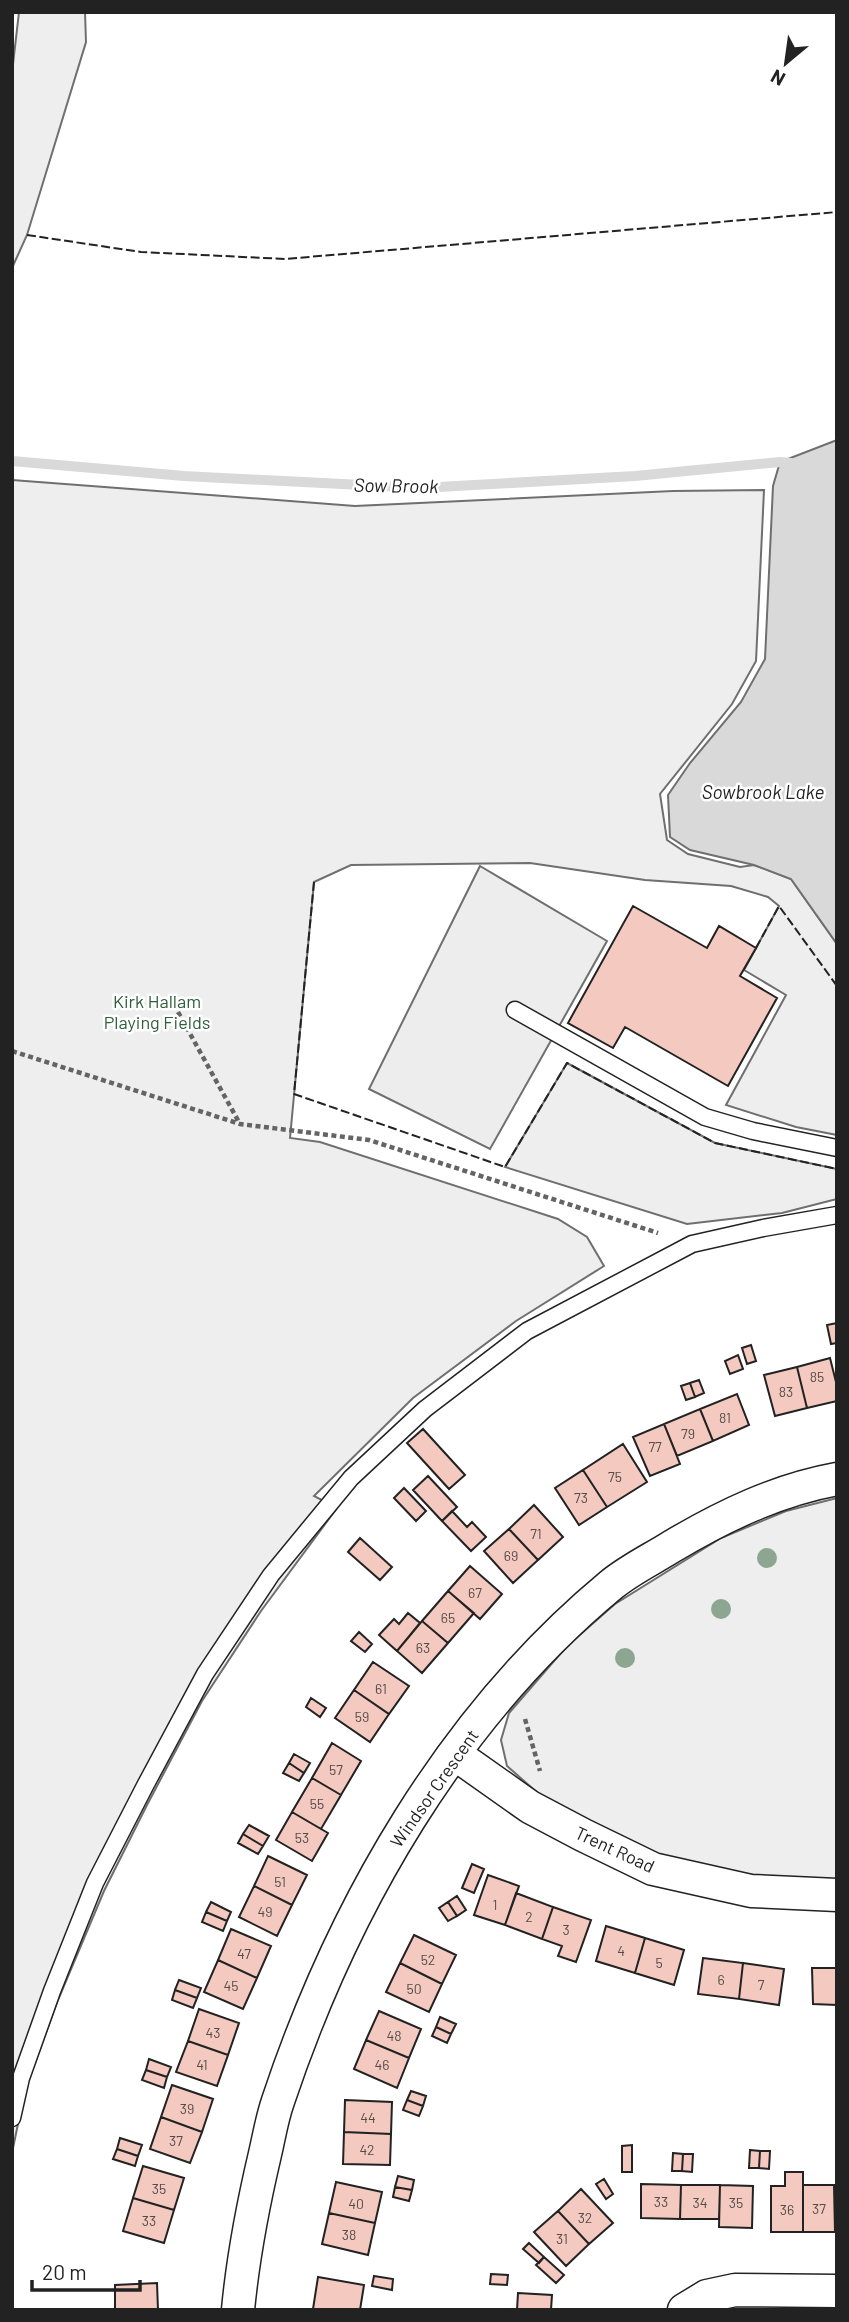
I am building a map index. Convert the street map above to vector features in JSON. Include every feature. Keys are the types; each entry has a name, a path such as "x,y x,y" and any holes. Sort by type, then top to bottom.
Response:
{"street":[{"name":"Windsor Crescent","path":"238,2310 253,2206 277,2104 320,1987 355,1915 410,1818 455,1754 549,1642 613,1583 708,1525 772,1496 837,1479"},
{"name":"Trent Road","path":"455,1754 523,1802 583,1835 653,1868 751,1891 837,1895"},
{"path":"684,2310 707,2296 735,2290 837,2291"}],"lane":[{"path":"515,1010 705,1117 753,1131 837,1148"},
{"path":"12,2118 21,2078 52,1991 96,1883 205,1674 271,1575 351,1478 425,1409 527,1331 692,1244 837,1215"}],"path":[{"path":"178,1012 240,1124"},
{"path":"12,1051 240,1124 369,1140 692,1244"},
{"path":"513,1682 540,1770 538,1780 523,1802"}],"green space":[{"path":"19,12 85,12 86,42 27,235 12,268 12,73"},
{"name":"Kirk Hallam Playing Fields","path":"12,480 355,506 673,491 764,490 756,661 732,704 660,794 667,840 688,854 740,867 754,865 791,879 837,944 837,1135 796,1127 726,1105 786,995 744,970 779,906 768,897 731,886 645,880 530,863 351,865 314,882 290,1138 320,1142 558,1219 587,1237 604,1266 516,1321 413,1398 314,1496 337,1508 261,1611 202,1701 147,1805 104,1891 58,2000 25,2090 12,2153"},
{"path":"567,1063 715,1143 837,1169 837,1199 782,1213 687,1224 505,1167"},
{"path":"837,1498 837,1883 744,1874 644,1853 540,1795 507,1766 501,1740 509,1713 567,1646 615,1604 721,1538 786,1511"}],"shaded area":[{"path":"480,866 607,941 490,1149 369,1089"}],"water":[{"name":"Sowbrook Lake","path":"837,440 837,944 791,879 754,865 690,850 670,837 668,795 690,763 741,702 765,659 773,486 780,462"}],"building":[{"path":"633,906 707,948 719,926 756,948 740,976 777,998 728,1086 625,1027 613,1048 568,1023"},
{"path":"837,1323 837,1343 831,1344 827,1325"},
{"path":"751,1345 756,1361 747,1364 742,1348"},
{"path":"738,1355 743,1369 730,1374 725,1361"},
{"path":"830,1358 837,1386 837,1401 807,1408 797,1367"},
{"path":"797,1367 807,1408 775,1416 764,1375"},
{"path":"699,1380 704,1393 695,1397 690,1383"},
{"path":"690,1383 695,1397 686,1400 681,1386"},
{"path":"737,1394 749,1425 713,1441 700,1409"},
{"path":"700,1409 713,1441 677,1456 664,1424"},
{"path":"664,1424 680,1464 650,1476 633,1437"},
{"path":"423,1429 465,1475 449,1489 407,1443"},
{"path":"623,1444 647,1482 607,1507 583,1470"},
{"path":"583,1470 607,1507 579,1525 555,1488"},
{"path":"428,1476 457,1507 442,1521 413,1490"},
{"path":"404,1488 426,1511 416,1521 394,1498"},
{"path":"534,1505 563,1537 538,1560 509,1529"},
{"path":"452,1511 467,1527 472,1522 486,1537 471,1551 442,1521"},
{"path":"509,1529 538,1560 513,1583 484,1551"},
{"path":"360,1538 392,1567 380,1580 348,1552"},
{"path":"470,1566 502,1594 480,1619 448,1591"},
{"path":"448,1591 474,1613 448,1643 422,1621"},
{"path":"408,1613 420,1623 397,1651 379,1635 394,1619 399,1624"},
{"path":"422,1621 448,1643 422,1673 397,1651"},
{"path":"359,1632 372,1644 365,1652 351,1641"},
{"path":"373,1662 409,1686 389,1714 354,1690"},
{"path":"354,1690 389,1714 370,1742 335,1718"},
{"path":"311,1698 326,1708 320,1717 306,1707"},
{"path":"332,1743 361,1761 341,1795 312,1778"},
{"path":"294,1754 310,1763 304,1773 289,1763"},
{"path":"289,1763 304,1773 299,1781 283,1773"},
{"path":"312,1778 341,1795 321,1829 292,1812"},
{"path":"292,1812 328,1833 312,1861 276,1840"},
{"path":"249,1825 269,1836 263,1846 243,1834"},
{"path":"243,1834 263,1846 258,1854 238,1843"},
{"path":"268,1856 307,1875 292,1905 254,1886"},
{"path":"472,1864 484,1869 474,1893 462,1888"},
{"path":"488,1875 519,1886 505,1925 474,1915"},
{"path":"254,1886 292,1905 277,1936 239,1917"},
{"path":"516,1893 553,1907 542,1939 505,1925"},
{"path":"457,1896 466,1910 457,1916 448,1902"},
{"path":"211,1902 231,1912 227,1921 206,1912"},
{"path":"448,1902 457,1916 448,1921 439,1908"},
{"path":"553,1907 591,1920 576,1962 558,1956 562,1946 542,1939"},
{"path":"206,1912 227,1921 223,1931 202,1922"},
{"path":"606,1926 645,1938 635,1973 596,1961"},
{"path":"231,1929 271,1946 257,1978 218,1960"},
{"path":"414,1935 456,1955 442,1984 400,1963"},
{"path":"645,1938 684,1950 674,1985 635,1973"},
{"path":"703,1958 743,1963 739,1999 698,1994"},
{"path":"218,1960 257,1978 243,2009 204,1992"},
{"path":"400,1963 442,1984 429,2012 386,1992"},
{"path":"743,1963 784,1969 779,2005 739,1999"},
{"path":"812,1968 837,1968 837,2005 813,2004"},
{"path":"179,1980 201,1988 197,1998 175,1990"},
{"path":"175,1990 197,1998 193,2008 172,2000"},
{"path":"199,2009 239,2023 228,2055 188,2041"},
{"path":"379,2011 421,2029 409,2058 366,2040"},
{"path":"440,2017 456,2024 451,2034 436,2027"},
{"path":"436,2027 451,2034 447,2043 432,2036"},
{"path":"366,2040 409,2058 397,2088 354,2069"},
{"path":"188,2041 228,2055 217,2086 176,2072"},
{"path":"149,2059 171,2067 167,2077 146,2070"},
{"path":"146,2070 167,2077 164,2088 142,2080"},
{"path":"172,2085 213,2099 202,2132 161,2117"},
{"path":"411,2091 426,2096 423,2106 407,2100"},
{"path":"345,2100 392,2102 391,2134 344,2132"},
{"path":"407,2100 423,2106 419,2116 403,2110"},
{"path":"161,2117 202,2132 190,2163 150,2149"},
{"path":"344,2132 391,2134 390,2165 343,2164"},
{"path":"120,2138 142,2145 138,2156 117,2149"},
{"path":"632,2145 632,2172 622,2172 622,2146"},
{"path":"117,2149 138,2156 135,2166 113,2159"},
{"path":"750,2150 760,2151 759,2168 749,2168"},
{"path":"760,2151 770,2151 769,2169 759,2168"},
{"path":"673,2153 683,2154 682,2171 672,2171"},
{"path":"683,2154 693,2154 692,2172 682,2171"},
{"path":"143,2166 184,2178 174,2210 133,2198"},
{"path":"785,2172 803,2172 803,2232 771,2232 771,2186 785,2186"},
{"path":"398,2176 414,2180 412,2190 395,2187"},
{"path":"604,2179 613,2194 606,2199 596,2184"},
{"path":"336,2182 382,2192 375,2223 329,2213"},
{"path":"641,2184 681,2185 680,2219 641,2218"},
{"path":"681,2185 720,2185 719,2219 680,2219"},
{"path":"720,2185 753,2186 752,2228 719,2227"},
{"path":"803,2185 834,2185 835,2232 803,2232"},
{"path":"395,2187 412,2190 409,2201 393,2197"},
{"path":"581,2189 613,2223 589,2244 558,2211"},
{"path":"133,2198 174,2210 164,2243 123,2231"},
{"path":"558,2211 589,2244 566,2266 534,2232"},
{"path":"329,2213 375,2223 368,2255 322,2244"},
{"path":"529,2243 544,2257 539,2263 523,2249"},
{"path":"544,2257 564,2275 556,2283 536,2265"},
{"path":"491,2274 508,2275 507,2285 490,2284"},
{"path":"374,2276 393,2279 392,2290 372,2286"},
{"path":"318,2277 364,2285 360,2310 313,2309"},
{"path":"157,2283 158,2310 115,2310 115,2285"},
{"path":"518,2293 552,2295 551,2310 517,2310"}],"waterway":[{"name":"Sow Brook","path":"12,461 184,476 421,488 635,476 791,463"}],"fence":[{"path":"27,235 141,252 285,259 837,212"},
{"path":"314,882 294,1094 505,1167 567,1063 715,1143 837,1169"},
{"path":"756,948 779,906 837,986"}]}
